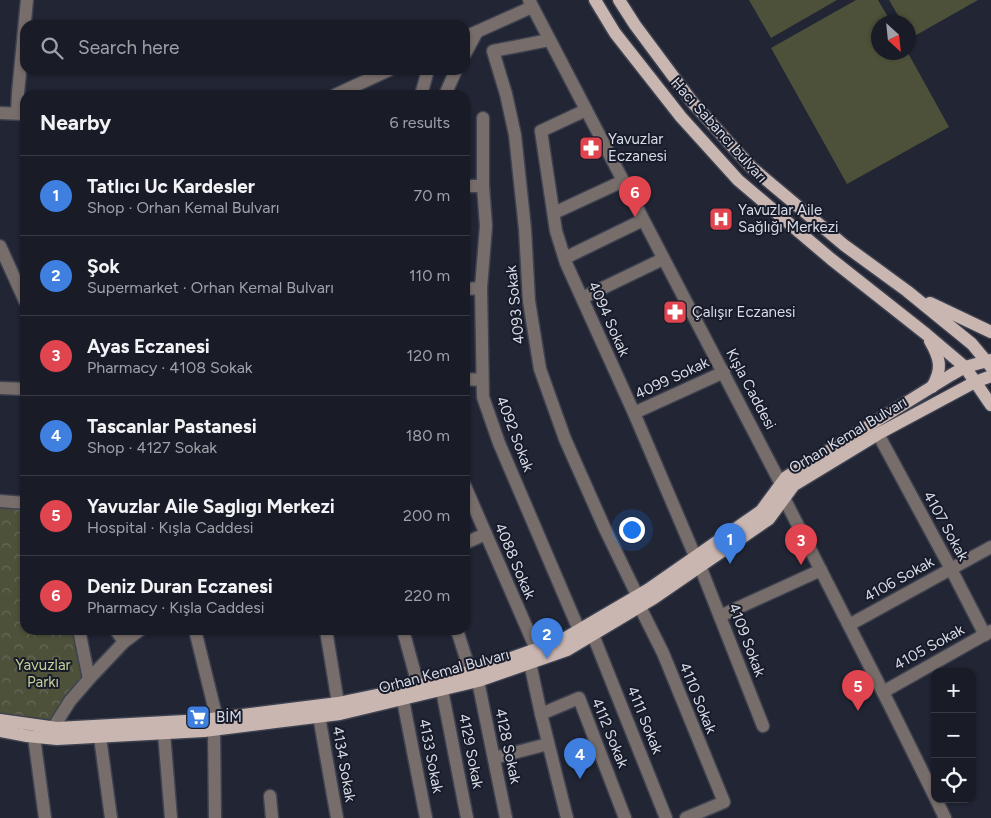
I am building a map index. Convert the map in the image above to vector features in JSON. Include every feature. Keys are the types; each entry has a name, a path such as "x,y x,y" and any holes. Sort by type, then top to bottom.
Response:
{"main road":[{"name":"Hacı Sabancı bulvarı","path":"595,0 616,33 680,117 738,180 831,259 965,367 991,404"},
{"name":"Hacı Sabancı bulvarı","path":"619,0 635,25 693,103 750,167 844,245 907,291 972,344 990,363"},
{"path":"907,291 991,332"},
{"path":"926,334 937,356 939,366 938,377 931,388"},
{"name":"Orhan Kemal Bulvarı","path":"698,561 761,511 786,477 965,367 990,363"},
{"name":"Orhan Kemal Bulvarı","path":"0,731 57,739 164,733 338,703 418,685 474,676 530,663 567,650 593,635 638,601 698,561 769,519 794,485 878,434 975,382 991,376"},
{"name":"Orhan Kemal Bulvarı","path":"0,720 53,728 194,721 215,724 340,714 442,690 474,676 486,667 562,640 638,601"}],"street":[{"path":"25,20 27,0"},
{"path":"471,34 530,4"},
{"name":"Kışla Caddesi","path":"530,4 724,372 781,484 784,498 931,790"},
{"name":"4093 Sokak","path":"549,40 493,52 506,94 515,136 525,229 529,301 540,370 562,430 604,529 638,601"},
{"path":"20,72 18,93 20,107"},
{"path":"346,90 378,75"},
{"path":"423,90 427,75"},
{"path":"447,90 454,75"},
{"name":"4094 Sokak","path":"586,110 542,131 556,231 582,298 698,561"},
{"path":"0,112 20,114"},
{"name":"4092 Sokak","path":"483,118 483,186 486,226 481,288 483,397 499,443 579,630"},
{"path":"554,214 623,181"},
{"path":"470,186 483,186"},
{"path":"565,258 643,220"},
{"path":"0,246 20,290"},
{"path":"582,298 663,259"},
{"path":"470,288 481,288"},
{"name":"4099 Sokak","path":"634,413 724,372"},
{"path":"470,379 482,380"},
{"path":"0,388 20,389"},
{"name":"4107 Sokak","path":"878,434 988,633"},
{"name":"4088 Sokak","path":"470,497 536,649"},
{"path":"0,501 20,503"},
{"path":"470,541 486,534"},
{"name":"4106 Sokak","path":"849,625 991,547"},
{"name":"4109 Sokak","path":"698,561 763,726"},
{"path":"720,616 821,570"},
{"name":"4110 Sokak","path":"638,601 662,653 724,802 690,817"},
{"name":"4105 Sokak","path":"883,692 988,633"},
{"path":"80,635 89,679"},
{"path":"119,635 124,642"},
{"path":"53,728 70,701 89,679 124,642 133,635"},
{"path":"195,635 215,724 215,818"},
{"path":"327,635 338,703"},
{"path":"404,635 418,685"},
{"name":"4128 Sokak","path":"459,635 474,676 506,818"},
{"name":"4111 Sokak","path":"593,635 666,818"},
{"path":"530,663 567,818"},
{"name":"4129 Sokak","path":"442,690 467,818"},
{"name":"4112 Sokak","path":"541,714 579,698 626,818"},
{"name":"4133 Sokak","path":"403,700 426,818"},
{"name":"4134 Sokak","path":"319,716 337,818"},
{"path":"164,733 170,818"},
{"path":"34,737 44,818"},
{"path":"100,737 111,818"},
{"path":"494,758 548,744"},
{"path":"270,796 272,818"},
{"name":"Kışla Caddesi","path":"938,803 945,818"}],"green space":[{"path":"749,0 837,0 771,38"},
{"path":"856,0 878,0 887,15 871,15 871,60 912,60 949,127 847,184 771,48"},
{"path":"889,0 978,0 916,35 916,15 898,15"},
{"name":"Yavuzlar Parkı","path":"0,502 20,503 20,635 80,635 89,679 57,728 0,720"}],"place":[{"name":"Yavuzlar Eczanesi","path":"591,148"},
{"name":"Deniz Duran Eczanesi","path":"635,217"},
{"name":"Yavuzlar Aile Sağlığı Merkezi","path":"721,219"},
{"name":"Çalışır Eczanesi","path":"675,312"},
{"name":"Tatlıcı Uc Kardesler","path":"730,564"},
{"name":"Ayas Eczanesi","path":"801,565"},
{"name":"Şok","path":"547,659"},
{"name":"Yavuzlar Aile Saglıgı Merkezi","path":"858,711"},
{"name":"BİM","path":"198,717"},
{"name":"Tascanlar Pastanesi","path":"580,779"}]}
